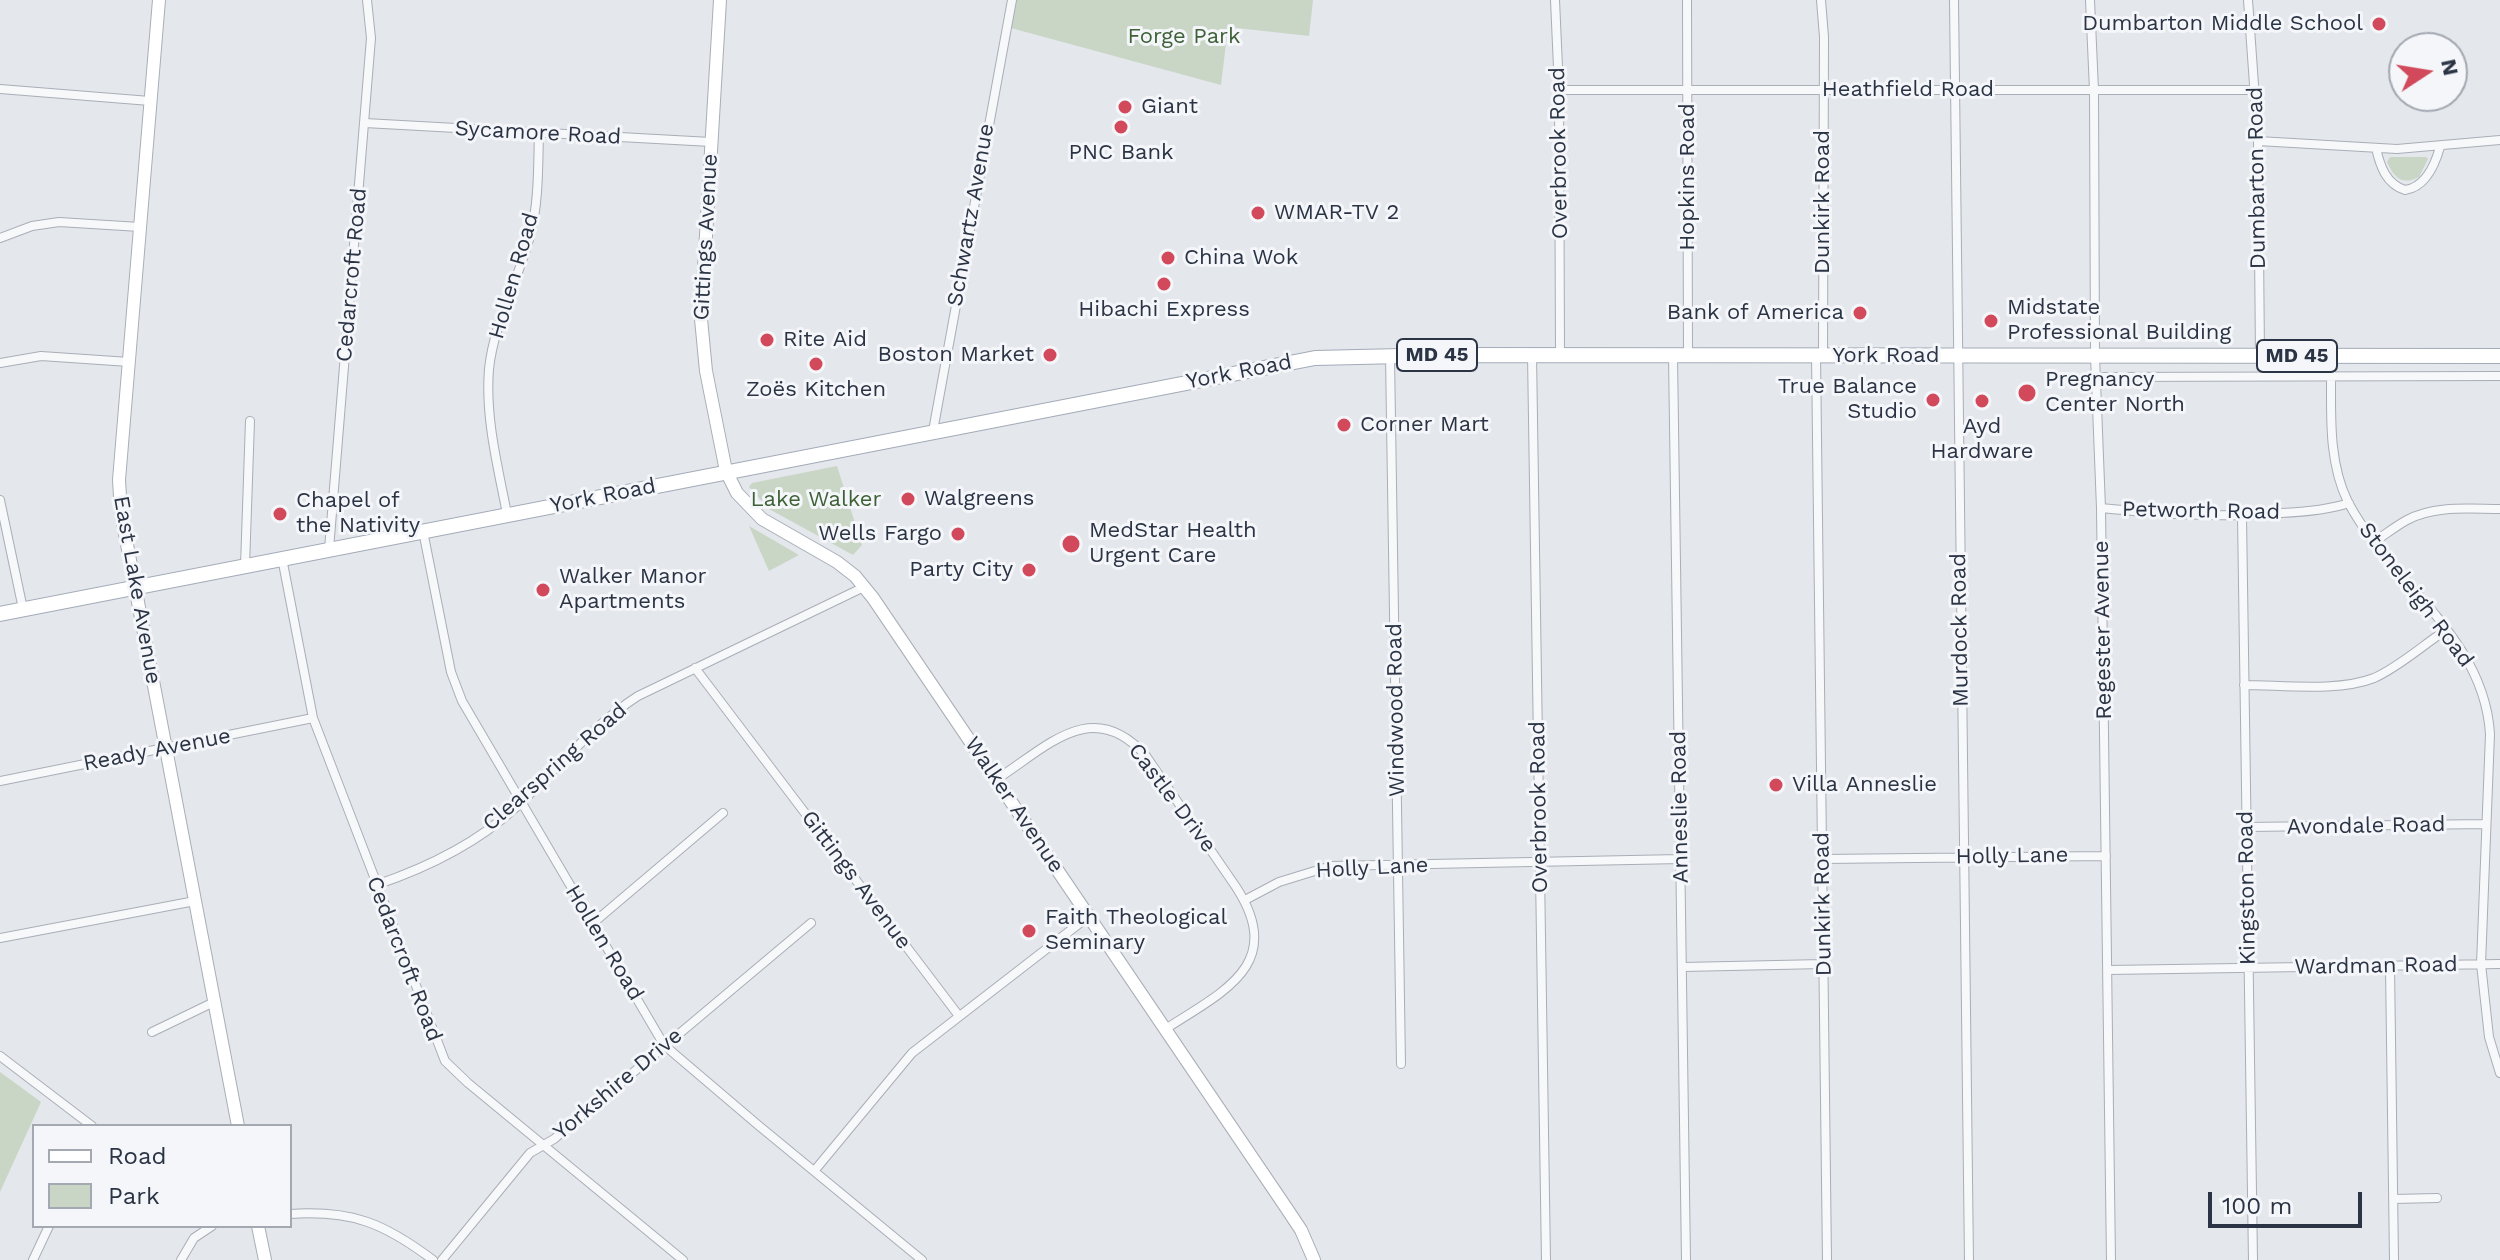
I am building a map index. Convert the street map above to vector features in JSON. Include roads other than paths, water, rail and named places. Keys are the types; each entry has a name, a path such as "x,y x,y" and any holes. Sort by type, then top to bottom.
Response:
{"main road":[{"name":"York Road","path":"0,614 1308,359 1532,354 2500,356"}],"street":[{"name":"East Lake Avenue","path":"159,0 119,495 133,588 238,1124"},
{"name":"Cedarcroft Road","path":"329,549 371,38 367,0"},
{"name":"Gittings Avenue","path":"720,0 702,344 726,471"},
{"name":"Schwartz Avenue","path":"933,431 1012,0"},
{"name":"Overbrook Road","path":"1555,0 1559,90 1560,354"},
{"name":"Hopkins Road","path":"1680,355 1689,90 1687,0"},
{"name":"Dunkirk Road","path":"1821,0 1823,90 1819,355 1827,1260"},
{"name":"Murdock Road","path":"1954,0 1969,1260"},
{"name":"Regester Avenue","path":"2090,0 2094,90 2095,356 2101,508 2111,1260"},
{"name":"Dumbarton Road","path":"2248,0 2258,141 2260,356"},
{"path":"0,89 150,101"},
{"name":"Heathfield Road","path":"1559,90 2256,90"},
{"name":"Sycamore Road","path":"365,123 711,142"},
{"name":"Hollen Road","path":"507,514 489,412 489,369 501,315 531,233 539,133"},
{"path":"2258,141 2376,148 2440,147 2500,140"},
{"path":"2376,148 2385,175 2405,190 2422,183 2431,171 2440,147"},
{"path":"0,238 32,226 59,222 140,227"},
{"name":"Overbrook Road","path":"1532,354 1546,1260"},
{"name":"Anneslie Road","path":"1680,355 1686,1260"},
{"path":"0,363 41,356 129,362"},
{"name":"Windwood Road","path":"1390,356 1401,1064"},
{"name":"Stoneleigh Road","path":"2331,356 2333,443 2338,472 2349,503 2473,669 2487,703 2490,734 2481,964 2489,1037 2500,1073"},
{"path":"2096,377 2500,376"},
{"path":"245,566 250,421"},
{"name":"Walker Avenue","path":"726,471 737,493 755,514 837,562 864,587 1285,1206 1312,1258"},
{"path":"0,500 23,609"},
{"name":"Petworth Road","path":"2101,508 2242,516 2322,509 2349,503"},
{"path":"2375,541 2409,519 2425,513 2445,509 2500,509"},
{"name":"Kingston Road","path":"2242,516 2253,1260"},
{"name":"Hollen Road","path":"423,531 453,681 462,701 664,1045 922,1260"},
{"name":"Cedarcroft Road","path":"282,558 313,718 445,1061 683,1260"},
{"name":"Clearspring Road","path":"376,885 448,855 521,803 620,708 638,696 864,587"},
{"path":"2244,685 2319,685 2363,681 2379,675 2446,630"},
{"name":"Gittings Avenue","path":"695,668 959,1016"},
{"name":"Ready Avenue","path":"0,781 313,718"},
{"name":"Castle Drive","path":"997,779 1070,731 1087,727 1119,733 1146,756 1245,900"},
{"path":"592,924 723,813"},
{"name":"Avondale Road","path":"2246,827 2486,824"},
{"name":"Holly Lane","path":"1822,859 2106,856"},
{"name":"Holly Lane","path":"1245,900 1299,874 1331,866 1681,859"},
{"path":"1164,1030 1221,993 1249,963 1255,931 1245,900"},
{"path":"0,938 195,901"},
{"path":"815,1170 898,1068 923,1044 1089,916"},
{"name":"Yorkshire Drive","path":"442,1260 530,1153 554,1139 811,923"},
{"path":"1683,967 1823,964"},
{"name":"Wardman Road","path":"2108,970 2500,964"},
{"path":"2390,966 2394,1260"},
{"path":"152,1032 214,1002"},
{"path":"0,1056 89,1124"},
{"path":"2393,1199 2437,1198"},
{"path":"292,1214 326,1213 364,1220 402,1237 433,1260"},
{"path":"33,1260 48,1228"},
{"path":"181,1260 194,1238 209,1228"},
{"path":"258,1228 265,1260"}],"place":[{"name":"Dumbarton Middle School","path":"2379,24"},
{"name":"Giant","path":"1125,107"},
{"name":"PNC Bank","path":"1121,127"},
{"name":"WMAR-TV 2","path":"1258,213"},
{"name":"China Wok","path":"1168,258"},
{"name":"Hibachi Express","path":"1164,284"},
{"name":"Bank of America","path":"1860,313"},
{"name":"Midstate Professional Building","path":"1991,321"},
{"name":"Rite Aid","path":"767,340"},
{"name":"Boston Market","path":"1050,355"},
{"name":"Zoës Kitchen","path":"816,364"},
{"name":"Pregnancy Center North","path":"2027,393"},
{"name":"True Balance Studio","path":"1933,400"},
{"name":"Ayd Hardware","path":"1982,401"},
{"name":"Corner Mart","path":"1344,425"},
{"name":"Walgreens","path":"908,499"},
{"name":"Chapel of the Nativity","path":"280,514"},
{"name":"Wells Fargo","path":"958,534"},
{"name":"MedStar Health Urgent Care","path":"1071,544"},
{"name":"Party City","path":"1029,570"},
{"name":"Walker Manor Apartments","path":"543,590"},
{"name":"Villa Anneslie","path":"1776,785"},
{"name":"Faith Theological Seminary","path":"1029,931"}],"park label":[{"name":"Forge Park","path":"1184,37"},
{"name":"Lake Walker","path":"816,500"}]}
